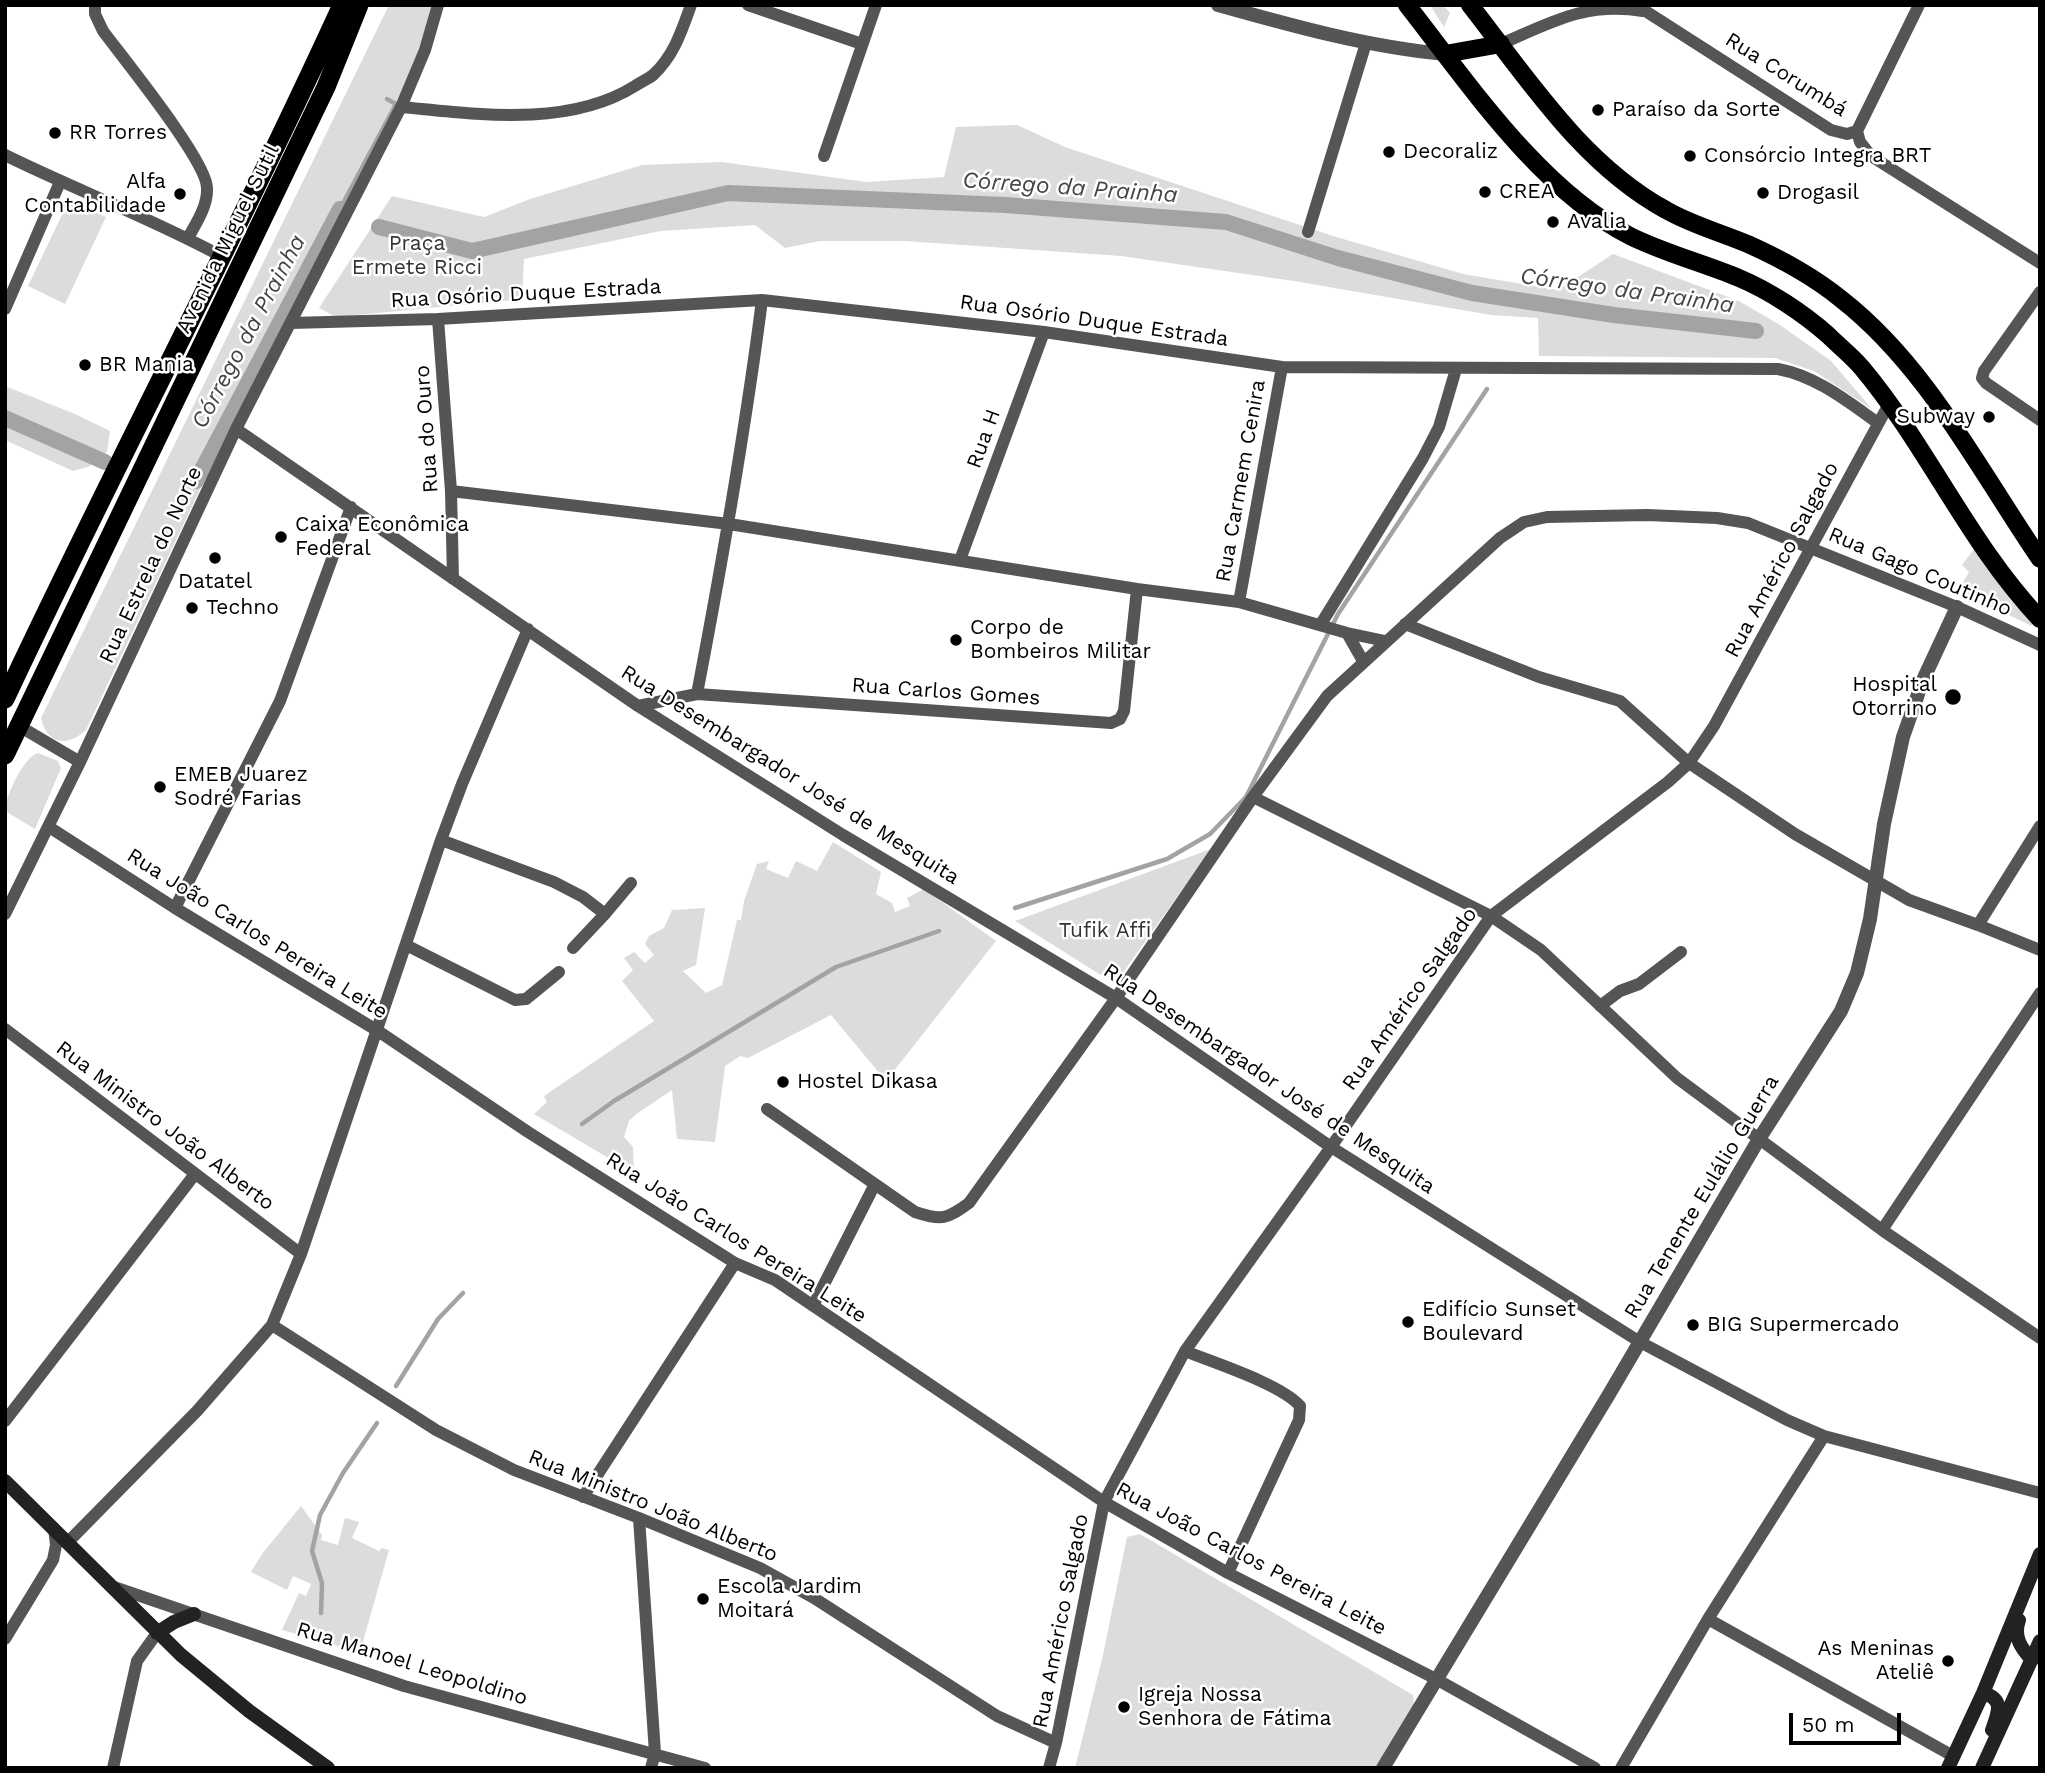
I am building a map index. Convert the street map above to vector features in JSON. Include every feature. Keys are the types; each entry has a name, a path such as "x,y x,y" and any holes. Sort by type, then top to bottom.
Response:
{"highway":[{"name":"Avenida Miguel Sutil","path":"5,699 305,87 342,5"},
{"name":"Avenida Miguel Sutil","path":"5,755 326,87 359,5"}],"main road":[{"path":"1470,5 1551,109 1598,160 1628,186 1668,211 1752,246 1802,272 1840,298 1878,331 1916,376 1955,430 2040,559"},
{"path":"1412,12 1523,150 1566,192 1630,236 1742,279 1785,304 1825,332 1861,366 2004,578 2040,619"},
{"path":"1445,54 1501,44"},
{"path":"5,1480 157,1633 249,1711 328,1768"},
{"path":"2032,1660 2022,1649 2017,1636 2017,1625 2039,1572 2040,1555"},
{"path":"1950,1762 1983,1693 2040,1555"},
{"path":"157,1633 194,1614"},
{"path":"1980,1768 2040,1641"},
{"path":"1980,1768 1998,1712 1997,1700 1983,1693"}],"street":[{"path":"95,5 95,14 103,31 185,142 203,173 207,188 202,212 188,238"},
{"name":"Rua Estrela do Norte","path":"5,914 80,762 236,429 401,107 425,50 438,5"},
{"path":"401,107 498,116 599,104 653,75 675,48 691,5"},
{"path":"748,5 862,44"},
{"path":"824,156 876,5"},
{"path":"1218,5 1366,43 1406,51 1445,54"},
{"name":"Rua Corumbá","path":"1547,24 1567,5"},
{"path":"1857,131 1919,5"},
{"name":"Rua Corumbá","path":"1501,44 1565,16 1601,8 1639,8 1831,130 1847,134 1857,131 1860,142 1871,156 2040,263"},
{"path":"1406,51 1414,46 1420,37 1412,12"},
{"path":"1308,232 1366,43"},
{"path":"5,155 60,183 188,238 220,256"},
{"path":"5,309 60,183"},
{"path":"2040,292 1982,377 1986,383 2040,420"},
{"path":"696,694 729,524 762,300"},
{"name":"Rua Osório Duque Estrada","path":"290,323 438,318 762,300 1044,332 1282,367 1778,369 1797,372 1811,378 1878,423"},
{"name":"Rua do Ouro","path":"438,318 451,491 453,579"},
{"name":"Rua H","path":"960,560 1044,332"},
{"name":"Rua Carmem Cenira","path":"1239,602 1282,367"},
{"path":"1324,625 1439,428 1456,369"},
{"name":"Rua Américo Salgado","path":"1049,1768 1104,1502 1185,1350 1331,1147 1491,916 1668,782 1689,763 1714,726 1889,404"},
{"name":"Rua Desembargador José de Mesquita","path":"236,429 638,706 843,835 1116,998 1331,1147 1640,1342 1787,1420 1824,1436 2040,1493"},
{"path":"451,491 729,524 1137,590 1239,602 1385,641"},
{"path":"175,908 280,701 351,507"},
{"name":"Rua Gago Coutinho","path":"875,1184 915,1212 936,1219 952,1216 969,1203 1116,998 1253,797 1327,696 1500,538 1524,522 1547,517 1647,515 1717,517 1748,523 1957,607 2040,645"},
{"name":"Rua Carlos Gomes","path":"638,706 696,694 1111,723 1120,719 1124,711 1137,590"},
{"name":"Rua Tenente Eulálio Guerra","path":"1383,1768 1759,1139 1841,1011 1857,973 1870,919 1884,824 1903,737 1923,680 1957,607"},
{"path":"1405,624 1539,677 1620,701 1689,763 1795,834 1909,900 2040,950"},
{"path":"68,1542 197,1411 272,1325 301,1254 441,840 528,629"},
{"path":"1345,632 1363,662"},
{"path":"19,726 80,762"},
{"path":"1253,797 1491,916 1541,950 1677,1077 1882,1230 2040,1338"},
{"path":"1978,925 2040,826"},
{"name":"Rua João Carlos Pereira Leite","path":"49,827 175,908 378,1031 528,1132 735,1263 775,1280 1104,1502 1228,1573 1436,1679 1595,1768"},
{"path":"441,840 554,882 576,893 605,914"},
{"path":"573,947 631,883"},
{"path":"406,945 515,1000 526,999 559,972"},
{"path":"1600,1006 1620,991 1639,984 1681,952"},
{"path":"1882,1230 2040,993"},
{"name":"Rua Ministro João Alberto","path":"5,1029 301,1254"},
{"path":"767,1109 875,1184 813,1306"},
{"path":"5,1421 195,1174"},
{"path":"583,1497 735,1263"},
{"name":"Rua Ministro João Alberto","path":"272,1325 436,1430 514,1470 760,1568 814,1598 997,1716 1056,1742"},
{"path":"1185,1350 1276,1389 1294,1399 1300,1406 1299,1420 1228,1573"},
{"path":"1621,1768 1708,1619 1824,1436"},
{"path":"639,1518 655,1753 651,1768"},
{"path":"5,1639 53,1560 56,1545 54,1528"},
{"name":"Rua Manoel Leopoldino","path":"111,1586 404,1686 705,1768"},
{"path":"1708,1619 1950,1762"},
{"path":"113,1768 137,1661 157,1633"}],"green space":[{"path":"389,5 432,5 420,50 395,108 240,405 86,730 65,741 53,738 48,734 41,718"},
{"path":"1430,5 1443,5 1450,13 1444,27"},
{"name":"Praça Ermete Ricci","path":"1017,125 1065,147 1333,236 1463,274 1558,290 1613,254 1739,301 1780,325 1831,361 1872,409 1814,371 1775,358 1539,356 1538,318 1491,315 1294,281 1121,256 905,241 820,241 785,248 755,225 661,231 524,259 522,299 336,317 319,308 392,196 484,217 530,199 642,165 722,162 866,182 944,177 956,127"},
{"path":"69,200 106,217 65,304 28,286"},
{"path":"5,386 110,431 107,452 88,467 73,471 5,440"},
{"path":"1974,549 2032,626 1958,591 1969,572 1962,565"},
{"path":"38,753 58,761 61,768 35,829 5,811 16,778 27,761"},
{"path":"833,842 881,872 876,894 892,903 895,912 910,906 907,898 924,889 996,941 886,1081 831,1015 748,1058 740,1056 725,1066 715,1142 677,1139 672,1090 635,1115 629,1121 624,1137 633,1147 634,1173 534,1114 547,1102 544,1096 654,1021 622,981 633,970 624,958 634,952 645,963 654,955 645,944 649,936 664,928 672,910 705,908 696,965 683,971 706,993 722,985 737,920 741,920 744,901 757,864 769,861 766,869 788,878 796,861 817,871"},
{"name":"Tufik Affi","path":"1211,849 1120,977 1104,977 1015,921"},
{"path":"301,1506 322,1535 321,1540 338,1545 345,1518 359,1522 352,1538 379,1551 382,1548 389,1550 362,1653 282,1630 299,1593 306,1596 311,1584 293,1576 287,1590 251,1572 262,1554"},
{"path":"1140,1534 1413,1695 1415,1713 1382,1768 1075,1768 1103,1655 1127,1537"}],"waterway":[{"path":"340,209 396,104 387,99"},
{"name":"Córrego da Prainha","path":"379,227 472,251 728,193 1005,205 1226,222 1338,258 1472,293 1614,315 1756,331"},
{"name":"Córrego da Prainha","path":"196,481 340,209 344,212"},
{"path":"1015,908 1167,859 1210,834 1246,797 1338,614 1487,389"},
{"name":"Córrego da Prainha","path":"5,418 105,462"},
{"path":"582,1124 614,1101 836,967 939,931"},
{"path":"396,1386 438,1319 463,1293"},
{"path":"321,1613 322,1583 312,1551 320,1515 343,1473 377,1423"}],"place":[{"name":"Paraíso da Sorte","path":"1598,110"},
{"name":"RR Torres","path":"55,133"},
{"name":"Decoraliz","path":"1389,152"},
{"name":"Consórcio Integra BRT","path":"1690,156"},
{"name":"CREA","path":"1485,192"},
{"name":"Drogasil","path":"1763,193"},
{"name":"Alfa Contabilidade","path":"180,194"},
{"name":"Avalia","path":"1553,222"},
{"name":"BR Mania","path":"85,365"},
{"name":"Subway","path":"1989,417"},
{"name":"Caixa Econômica Federal","path":"281,537"},
{"name":"Datatel","path":"215,558"},
{"name":"Techno","path":"192,608"},
{"name":"Corpo de Bombeiros Militar","path":"956,640"},
{"name":"Hospital Otorrino","path":"1953,697"},
{"name":"EMEB Juarez Sodré Farias","path":"160,787"},
{"name":"Hostel Dikasa","path":"783,1082"},
{"name":"Edifício Sunset Boulevard","path":"1408,1322"},
{"name":"BIG Supermercado","path":"1693,1325"},
{"name":"Escola Jardim Moitará","path":"703,1599"},
{"name":"As Meninas Ateliê","path":"1948,1661"},
{"name":"Igreja Nossa Senhora de Fátima","path":"1124,1707"}]}
